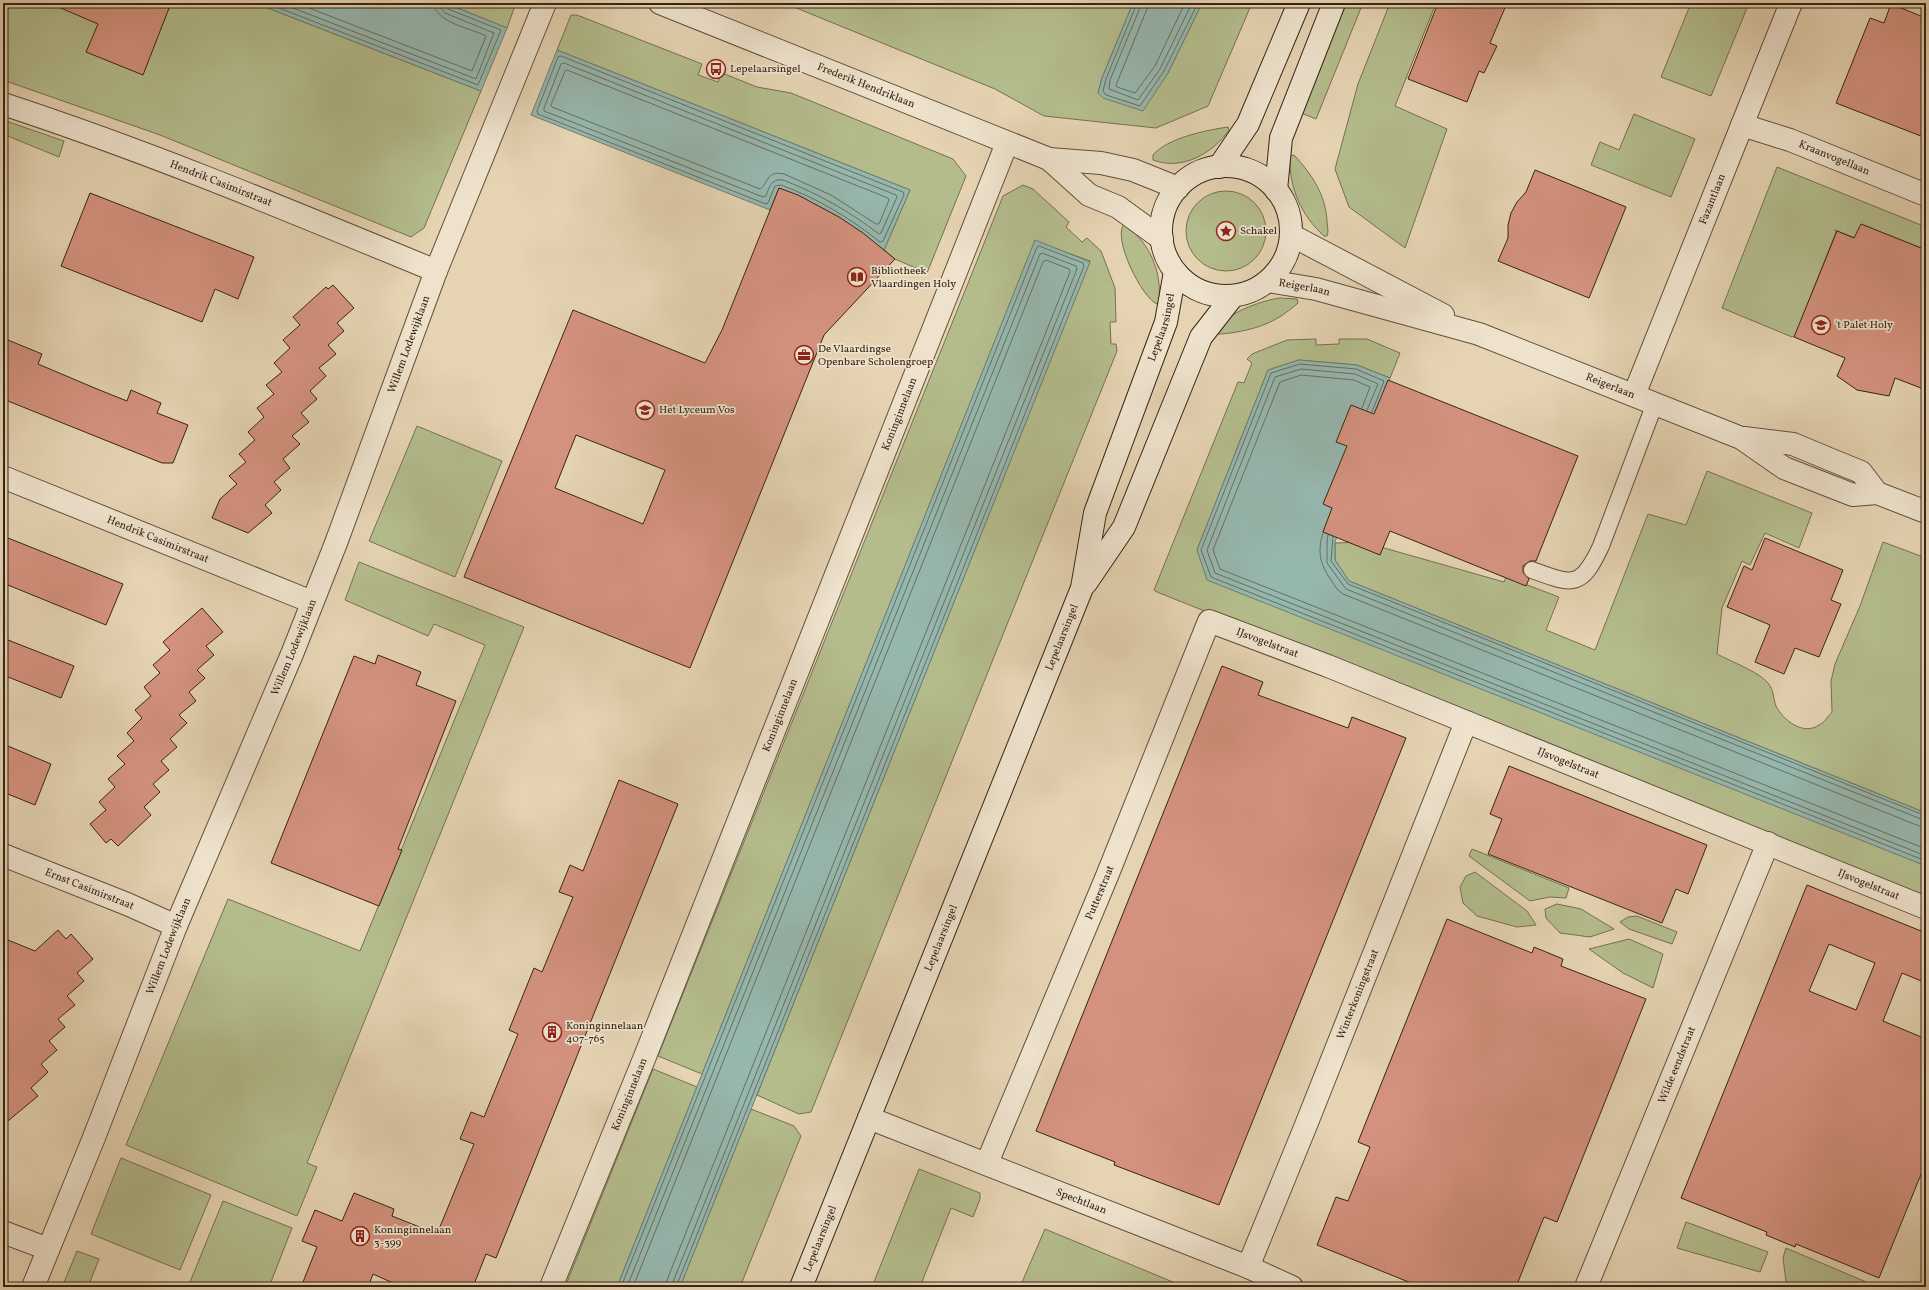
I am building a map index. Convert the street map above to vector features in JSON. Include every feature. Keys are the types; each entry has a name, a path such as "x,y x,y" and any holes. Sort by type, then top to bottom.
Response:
{"street":[{"name":"Willem Lodewijklaan","path":"33,1287 93,1140 176,926 292,654 336,543 436,271 545,3"},
{"name":"Frederik Hendriklaan","path":"660,3 1049,160 1089,195 1118,207 1162,239"},
{"path":"1219,167 1248,124 1299,3"},
{"path":"1276,190 1281,138 1334,3"},
{"name":"Fazantlaan","path":"1634,395 1791,3"},
{"name":"Hendrik Casimirstraat","path":"3,104 85,131 279,206 436,271"},
{"name":"Kraanvogellaan","path":"1742,125 1790,140 1926,195"},
{"name":"Koninginnelaan","path":"551,1287 644,1059 1007,143"},
{"name":"Frederik Hendriklaan","path":"1049,160 1101,162 1133,170 1178,188"},
{"path":"1219,167 1240,168 1260,176 1276,190 1286,206 1291,225 1291,235 1287,255 1279,269 1268,281 1252,291 1233,296 1220,296 1195,288 1175,272 1164,251 1162,239 1161,228 1166,207 1178,188 1189,178 1203,171 1219,167"},
{"name":"Reigerlaan","path":"1291,235 1479,334"},
{"name":"Lepelaarsingel","path":"801,1287 1082,588 1095,513 1166,322 1175,272"},
{"name":"Reigerlaan","path":"1268,281 1316,289 1479,334 1741,438 1793,444 1862,472 1877,492 1926,512"},
{"name":"Lepelaarsingel","path":"1082,588 1124,527 1201,337 1233,296"},
{"name":"Hendrik Casimirstraat","path":"3,477 312,602"},
{"name":"IJsvogelstraat","path":"1209,621 1328,666 1926,908"},
{"name":"Putterstraat","path":"987,1163 1107,876 1209,621"},
{"name":"Winterkoningstraat","path":"1248,1267 1466,722"},
{"name":"Wilde eendstraat","path":"1586,1287 1768,843"},
{"name":"Ernst Casimirstraat","path":"3,855 127,904 176,926"},
{"name":"Spechtlaan","path":"869,1118 987,1163 1248,1267 1292,1287"},
{"path":"3,1232 48,1249"}],"lane":[{"path":"1532,570 1563,581 1578,579 1591,567 1601,546 1655,403"}],"green space":[{"path":"3,3 255,3 481,91 424,228 411,237 160,135 3,80"},
{"path":"445,3 516,3 507,28"},
{"path":"784,3 1133,3 1102,78 1098,93 1168,73 1202,3 1252,3 1208,106 1156,128 1044,116 995,89"},
{"path":"1344,3 1363,3 1316,119 1301,113"},
{"path":"1390,3 1436,3 1395,106 1447,129 1405,248 1349,207 1335,169 1358,84"},
{"path":"1691,3 1749,3 1711,96 1661,77"},
{"path":"571,15 577,15 702,64 698,75 718,82 722,73 757,87 791,93 953,159 966,176 927,273 895,259 884,250 910,190 557,50"},
{"path":"1634,114 1695,139 1671,197 1591,165 1600,142 1619,150"},
{"path":"3,120 64,141 59,157 3,134"},
{"path":"1228,127 1229,130 1222,139 1205,153 1196,158 1185,162 1175,163 1164,163 1153,160 1153,155 1159,149 1177,139 1209,130"},
{"path":"1292,155 1295,156 1307,170 1317,185 1326,211 1328,230 1327,236 1324,236 1316,228 1303,210 1298,200 1294,190 1290,168 1290,157"},
{"path":"1777,167 1926,227 1926,250 1861,224 1858,239 1835,230 1836,232 1795,336 1792,337 1722,308"},
{"path":"1023,185 1033,189 1069,222 1066,227 1082,242 1087,238 1101,251 1115,288 1116,322 1110,322 1111,344 1116,344 1117,351 811,1112 799,1114 757,1095 1090,261 1035,241 702,1074 658,1056 1003,196"},
{"path":"1226,191 1241,194 1254,203 1263,216 1266,231 1263,246 1254,259 1241,268 1226,271 1211,268 1198,259 1189,246 1186,231 1189,216 1198,203 1211,194"},
{"path":"1124,224 1141,240 1152,258 1158,279 1159,302 1157,304 1144,291 1130,267 1122,242 1121,231"},
{"path":"1280,298 1297,299 1298,303 1276,319 1255,328 1218,334 1220,327 1234,314 1254,305"},
{"path":"1316,339 1316,345 1339,344 1339,339 1367,339 1400,353 1390,378 1357,365 1299,360 1268,370 1197,550 1926,866 1926,900 1154,590 1238,382 1244,383 1252,363 1247,359 1252,354 1287,340"},
{"path":"417,426 502,461 455,577 369,541"},
{"path":"1707,471 1812,513 1799,548 1765,533 1750,565 1742,561 1722,608 1717,654 1764,679 1771,688 1779,711 1788,721 1800,728 1813,728 1821,724 1832,712 1831,681 1835,664 1860,606 1883,542 1926,558 1926,813 1349,581 1335,560 1335,543 1363,542 1504,582 1506,577 1559,597 1546,630 1595,650 1648,514 1686,525"},
{"path":"359,562 524,627 307,1163 317,1167 297,1216 126,1145 228,899 360,951 485,645 434,624 428,636 345,600"},
{"path":"1472,849 1569,888 1566,898 1550,897 1530,901 1469,856"},
{"path":"1475,872 1527,911 1536,925 1517,927 1477,916 1463,903 1460,887 1466,876"},
{"path":"1557,904 1581,909 1614,929 1590,937 1560,933 1546,918 1545,909"},
{"path":"1637,916 1677,932 1672,944 1629,929 1620,922 1628,917"},
{"path":"1629,939 1663,954 1653,988 1623,973 1589,949"},
{"path":"653,1069 697,1087 617,1287 565,1287"},
{"path":"751,1109 794,1126 801,1136 740,1287 680,1287"},
{"path":"121,1158 211,1195 180,1270 91,1234"},
{"path":"919,1169 980,1193 980,1199 973,1217 951,1208 920,1287 872,1287"},
{"path":"223,1201 292,1228 269,1287 188,1287"},
{"path":"1686,1222 1768,1252 1760,1272 1677,1248"},
{"path":"1045,1229 1185,1287 1020,1287"},
{"path":"1786,1248 1878,1287 1818,1287 1786,1282 1783,1258"},
{"path":"77,1251 99,1259 88,1287 62,1287"}],"water":[{"path":"255,3 445,3 507,28 481,91"},
{"path":"1133,3 1202,3 1168,73 1143,111 1103,98 1098,93 1102,78"},
{"path":"557,50 910,190 884,250 859,231 821,207 779,188 770,210 531,115"},
{"path":"1035,240 1090,262 680,1287 617,1287"},
{"path":"1299,360 1357,365 1390,378 1336,509 1346,511 1335,542 1335,560 1349,581 1926,813 1926,866 1207,580 1197,550 1268,370"}],"building":[{"path":"49,3 171,3 143,75 86,52 98,24"},
{"path":"1438,3 1507,3 1490,43 1497,46 1484,73 1479,71 1467,102 1408,79"},
{"path":"1891,4 1926,18 1926,138 1836,103 1870,18 1884,23"},
{"path":"1535,170 1626,207 1589,298 1498,261 1508,238 1508,225 1511,213 1517,202 1526,192"},
{"path":"779,188 798,195 839,217 863,233 895,259 824,335 690,668 464,577 573,310 705,363 722,330","holes":["576,435 665,470 643,524 555,488"]},
{"path":"90,193 254,257 238,299 215,289 202,322 61,266"},
{"path":"1861,224 1926,250 1926,390 1895,378 1889,396 1857,390 1837,376 1845,358 1794,337 1837,231 1854,238"},
{"path":"333,285 354,308 337,323 344,331 328,345 336,354 319,368 326,376 310,391 317,399 301,413 309,422 292,436 300,444 283,459 290,468 274,482 281,490 265,505 272,513 248,533 212,518 220,499 237,484 229,476 246,462 239,454 255,440 248,432 264,417 257,408 274,394 266,385 282,372 274,363 290,348 283,340 300,325 293,317 326,287 328,289"},
{"path":"3,338 42,354 38,364 97,389 127,401 131,390 161,403 157,413 188,425 173,463 162,463 3,399"},
{"path":"1388,380 1578,456 1536,561 1530,561 1523,566 1523,572 1529,579 1526,586 1390,531 1380,555 1323,532 1332,508 1323,504 1347,446 1336,442 1351,405 1374,414"},
{"path":"3,536 123,584 106,625 3,583"},
{"path":"1765,538 1843,570 1831,600 1841,604 1819,657 1795,648 1784,674 1755,662 1770,625 1727,607 1744,566 1752,570"},
{"path":"202,608 223,632 206,646 214,655 197,670 205,678 189,692 196,701 179,715 187,723 170,739 177,747 161,761 169,770 153,784 160,792 144,807 151,815 118,846 111,839 106,843 90,824 106,810 99,802 115,787 108,779 125,764 117,756 134,741 127,733 142,718 135,710 151,696 144,687 160,673 153,665 170,650 163,642"},
{"path":"3,638 74,666 61,698 3,675"},
{"path":"378,655 421,672 416,685 456,701 398,849 402,850 379,906 271,863 354,656 375,664"},
{"path":"1222,666 1263,682 1258,695 1348,728 1352,717 1406,738 1219,1205 1114,1165 1115,1162 1036,1131"},
{"path":"3,744 51,764 35,805 3,792"},
{"path":"1509,766 1707,845 1688,894 1676,889 1662,923 1488,854 1502,819 1490,814"},
{"name":"Koninginnelaan 407-765","path":"619,780 678,804 496,1258 486,1254 473,1287 402,1287 373,1274 368,1287 301,1287 317,1247 302,1241 315,1210 342,1221 354,1193 394,1209 392,1216 437,1234 474,1144 460,1139 471,1112 484,1117 518,1034 509,1030 534,968 542,972 573,897 559,892 570,865 583,871"},
{"path":"1807,885 1926,933 1926,983 1902,973 1883,1021 1926,1039 1926,1162 1879,1278 1796,1244 1795,1247 1766,1235 1767,1232 1681,1198","holes":["1829,944 1875,963 1856,1010 1809,991"]},
{"path":"1447,919 1532,953 1534,947 1563,959 1561,966 1646,999 1557,1222 1544,1217 1516,1287 1421,1287 1317,1245 1336,1197 1348,1201 1370,1147 1358,1142"},
{"path":"58,930 66,939 71,934 93,959 77,973 84,981 67,996 75,1005 58,1019 65,1027 49,1041 57,1050 41,1064 48,1072 31,1088 38,1096 3,1125 3,938 35,951"}],"place":[{"name":"Lepelaarsingel","path":"716,69"},
{"name":"Schakel","path":"1226,231"},
{"name":"Bibliotheek Vlaardingen Holy","path":"857,277"},
{"name":"'t Palet Holy","path":"1821,325"},
{"name":"De Vlaardingse Openbare Scholengroep","path":"804,355"},
{"name":"Het Lyceum Vos","path":"645,410"},
{"name":"Koninginnelaan 407-765","path":"552,1032"},
{"name":"Koninginnelaan 3-399","path":"360,1236"}]}
